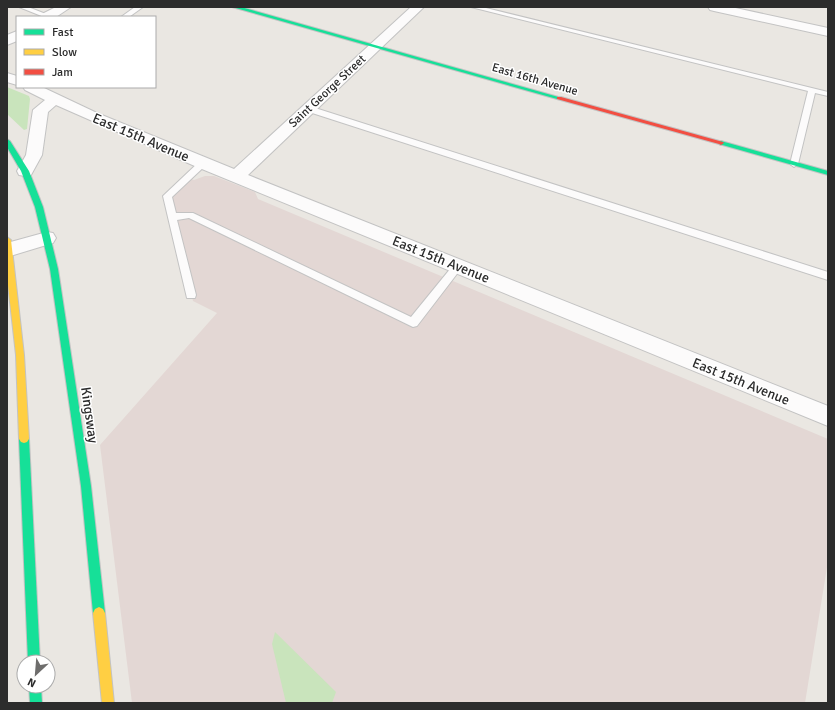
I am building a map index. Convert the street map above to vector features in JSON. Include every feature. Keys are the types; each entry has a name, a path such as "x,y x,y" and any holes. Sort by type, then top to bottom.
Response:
{"main road":[{"name":"East 16th Avenue","path":"235,7 828,173"},
{"name":"Kingsway","path":"7,141 25,171 39,207 54,269 86,486 108,703"},
{"path":"7,247 20,354 34,654"}],"street":[{"path":"50,16 65,7"},
{"name":"Saint George Street","path":"237,176 418,7"},
{"path":"714,7 828,32"},
{"path":"7,41 16,36"},
{"name":"East 15th Avenue","path":"32,88 92,116 204,163 828,416"},
{"path":"25,171 34,155 41,110 56,98"},
{"path":"7,247 47,238"}],"lane":[{"path":"22,7 45,16"},
{"path":"126,16 140,7"},
{"path":"474,7 828,94"},
{"path":"794,164 812,90"},
{"path":"309,109 828,276"},
{"path":"191,295 167,196 204,163"},
{"path":"173,216 190,215 414,323 458,266"}],"shaded area":[{"path":"205,176 214,176 255,192 258,199 828,439 828,561 805,703 132,703 100,445 217,313 193,301 167,196 187,178 194,180"}],"green space":[{"path":"7,87 29,96 27,129 24,130 7,114"},
{"path":"275,632 336,692 332,703 286,703 272,644"}],"traffic: fast":[{"path":"235,7 559,98"},
{"path":"7,141 25,171 39,207 54,269 86,486 99,613"},
{"path":"721,143 828,173"},
{"path":"24,439 34,654"},
{"path":"35,694 36,703"}],"traffic: slow":[{"path":"7,240 20,355 24,439"},
{"path":"99,613 108,703"}],"traffic: jam":[{"path":"559,98 721,143"}]}
